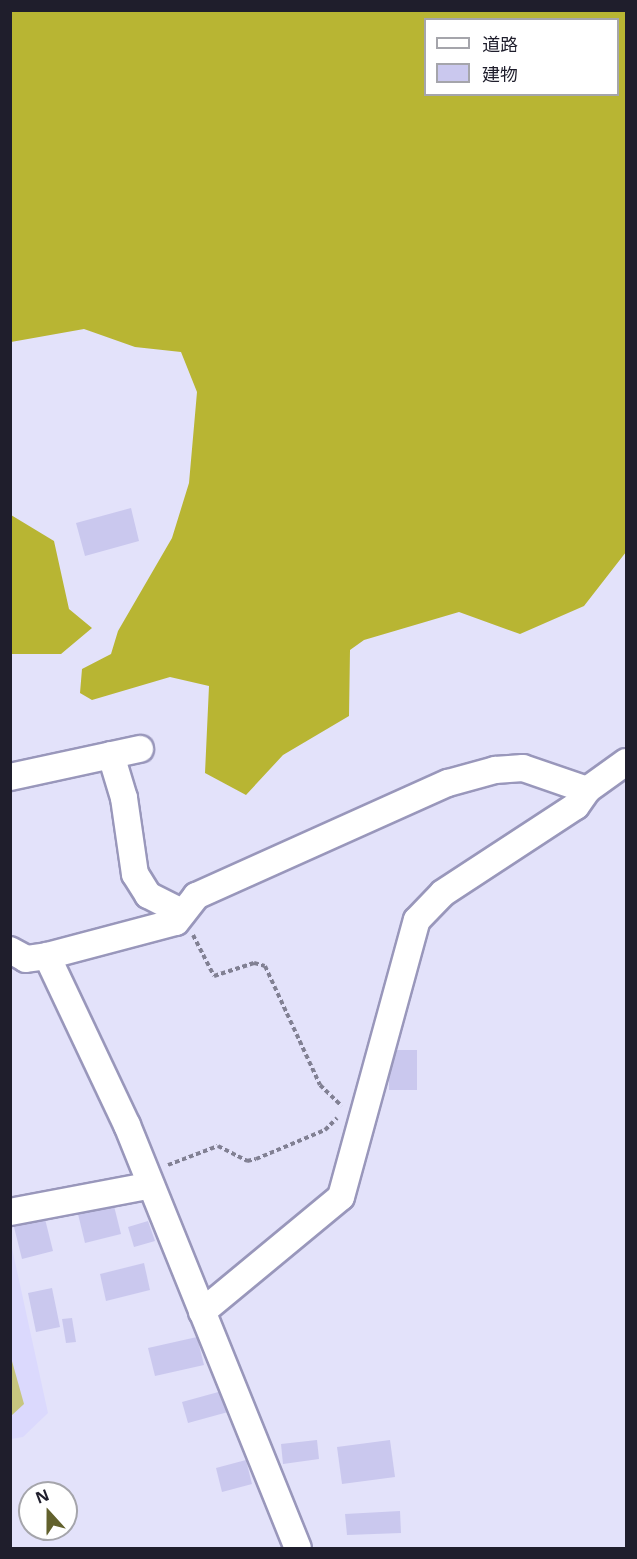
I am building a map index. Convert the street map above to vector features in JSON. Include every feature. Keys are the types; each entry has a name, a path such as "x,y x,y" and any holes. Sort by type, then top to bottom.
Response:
{"street":[{"path":"10,777 140,748"},
{"path":"111,755 124,798 135,874 148,896 182,914"},
{"path":"202,1312 341,1197 417,920 443,893 576,806 587,790 627,762"},
{"path":"10,950 26,959 120,939 182,914 196,896 448,783 523,768 587,790"},
{"path":"47,956 147,1180 298,1548"},
{"path":"10,1212 147,1180"}],"path":[{"path":"182,914 214,976 254,963 265,966 320,1085 340,1106"},
{"path":"340,1106 367,1104"},
{"path":"147,1180 218,1146 247,1161 256,1159 325,1130 340,1106"}],"shaded area":[{"path":"11,10 626,11 626,552 584,606 520,634 459,612 364,640 350,650 349,716 283,755 246,795 205,773 209,686 170,677 92,700 80,693 82,669 111,654 118,631 172,538 189,483 197,392 181,352 135,347 84,329 11,342"},
{"path":"11,515 54,541 69,609 92,628 61,654 11,654"},
{"path":"10,1239 48,1413 23,1437 11,1439"},
{"path":"10,1354 24,1404 11,1416 10,1416"}],"building":[{"path":"131,508 139,541 85,556 76,523"},
{"path":"389,1050 417,1050 417,1090 389,1090"},
{"path":"114,1206 121,1234 85,1243 78,1214"},
{"path":"45,1219 53,1251 22,1259 14,1227"},
{"path":"148,1221 155,1241 134,1247 128,1227"},
{"path":"144,1263 150,1290 106,1301 100,1274"},
{"path":"52,1288 60,1327 36,1332 28,1293"},
{"path":"72,1318 76,1342 66,1343 62,1319"},
{"path":"197,1337 204,1365 155,1376 148,1348"},
{"path":"222,1391 228,1412 188,1423 182,1402"},
{"path":"317,1440 319,1459 283,1464 281,1444"},
{"path":"390,1440 395,1477 342,1484 337,1447"},
{"path":"246,1460 252,1484 222,1492 216,1468"},
{"path":"400,1511 401,1533 347,1535 345,1514"}]}
